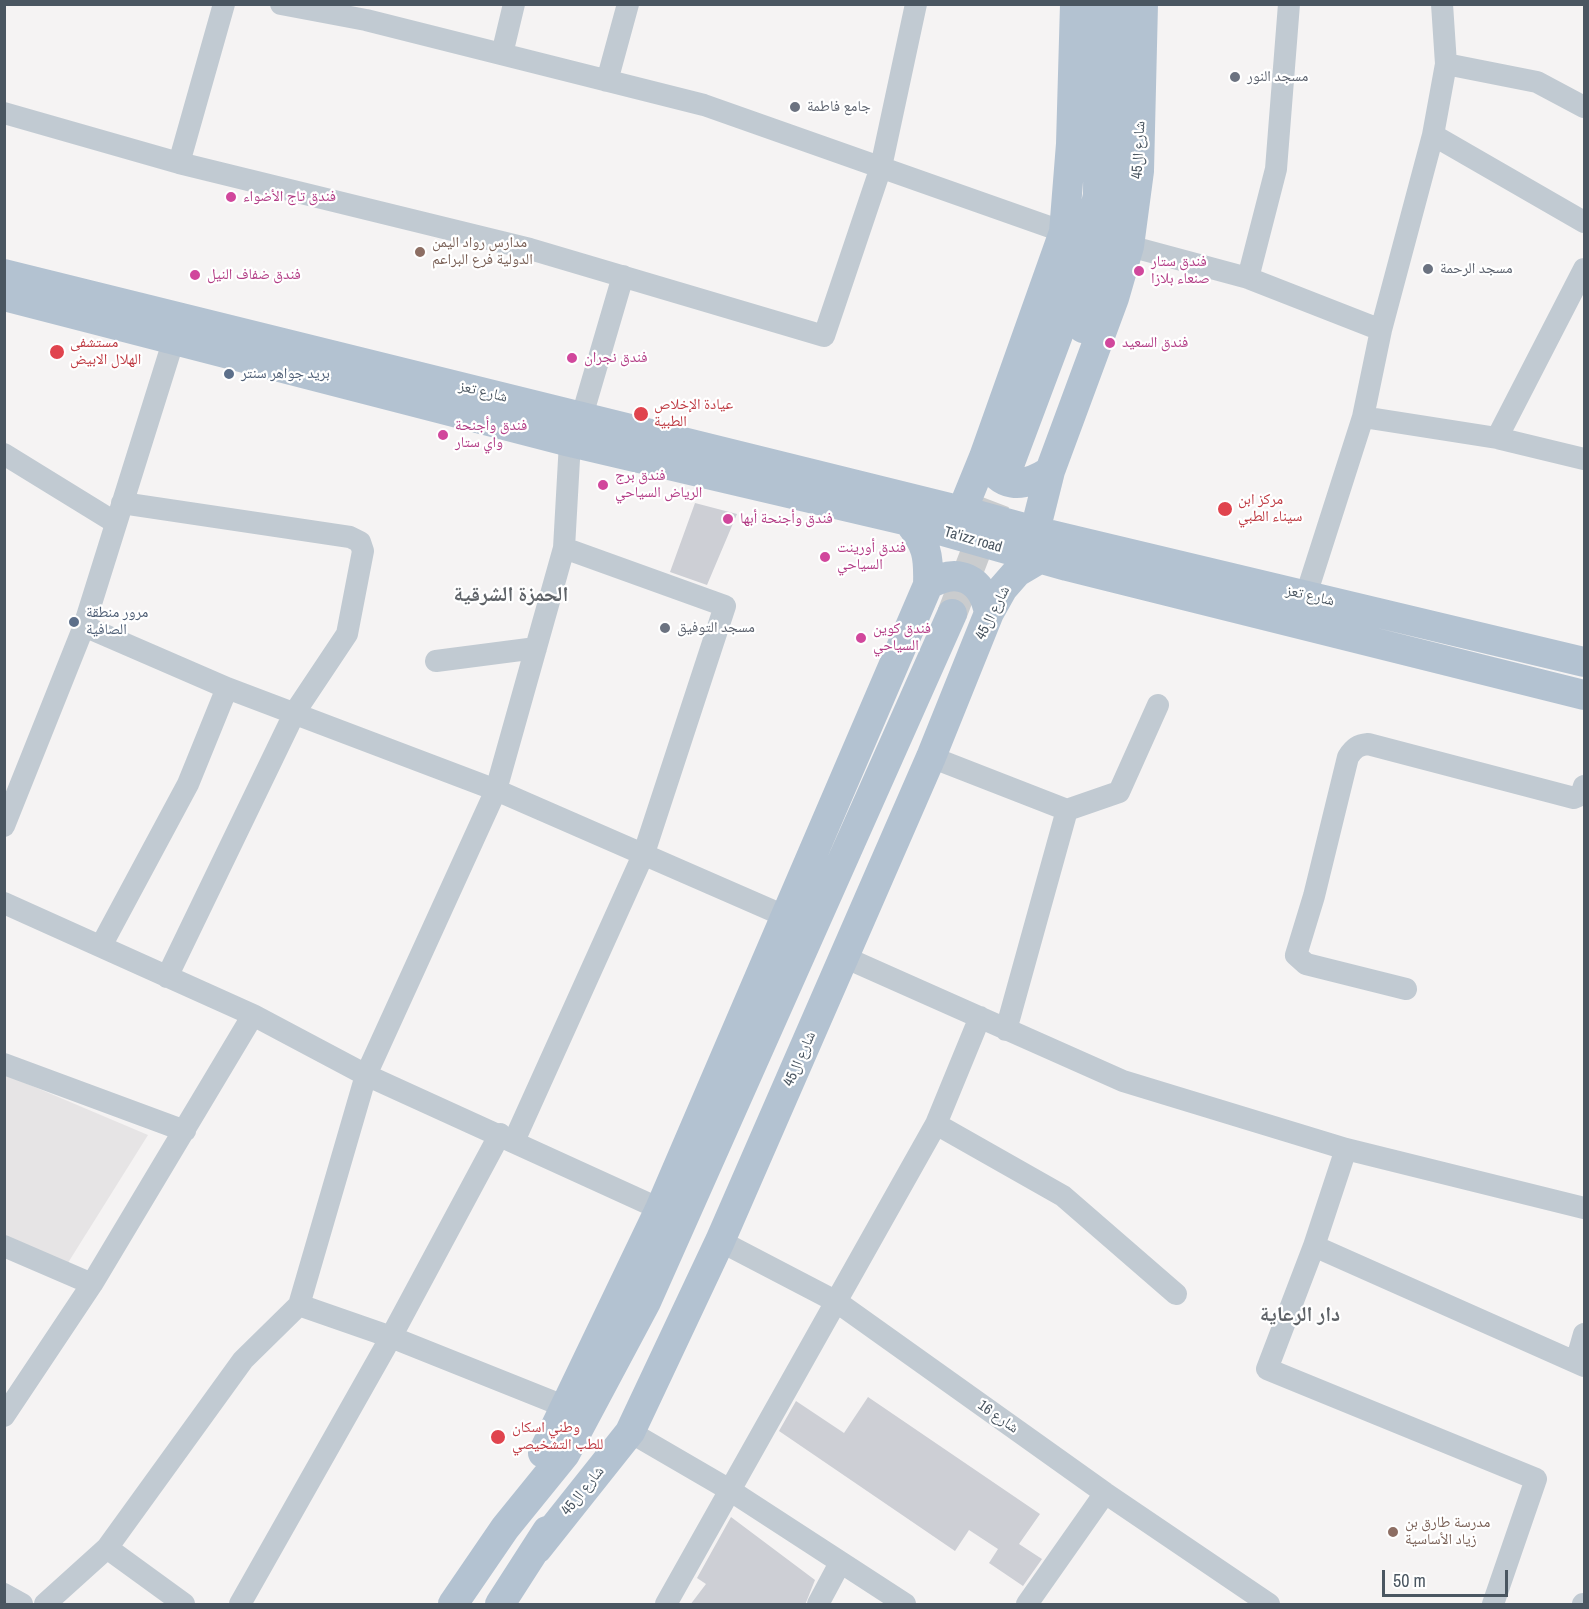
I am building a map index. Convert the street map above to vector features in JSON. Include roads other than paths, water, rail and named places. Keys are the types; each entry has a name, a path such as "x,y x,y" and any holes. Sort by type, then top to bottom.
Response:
{"main road":[{"name":"شارع ال45","path":"453,1605 506,1528 565,1454 646,1302 971,615 1003,588 1037,545 1019,464 1064,232 1071,144 1076,4"},
{"name":"شارع ال45","path":"1019,464 1080,276 1098,195 1099,4"},
{"name":"شارع ال45","path":"1019,464 1083,329 1116,214 1122,4"},
{"name":"شارع ال45","path":"962,511 1019,464 1114,298 1129,246 1139,171 1143,4"},
{"name":"شارع تعز","path":"4,274 177,329"},
{"name":"شارع تعز","path":"4,296 177,329 576,429 908,521"},
{"name":"شارع تعز","path":"576,429 962,511"},
{"name":"Ta'izz road","path":"962,511 1037,545"},
{"name":"شارع ال45","path":"506,1528 660,1209 928,585 929,563 924,542 908,521"},
{"name":"Ta'izz road","path":"908,521 1037,545"},
{"name":"شارع تعز","path":"1037,545 1306,595 1584,662"},
{"name":"شارع تعز","path":"1037,545 1584,695"},
{"path":"928,585 939,578 953,575 967,578 979,586 987,599 971,615"},
{"name":"شارع ال45","path":"537,1549 630,1432 720,1241 931,757 971,615"},
{"name":"شارع ال45","path":"500,1605 602,1442 670,1308 971,615"}],"street":[{"path":"178,163 224,4"},
{"path":"281,4 368,12 502,54 704,105 1064,232"},
{"path":"502,54 514,4"},
{"path":"607,81 628,4"},
{"path":"4,113 178,163 530,249 824,336 881,167 916,4"},
{"path":"1248,278 1276,169 1289,4"},
{"path":"1306,595 1363,417 1382,330 1432,135 1446,64 1442,4"},
{"path":"1446,64 1537,82 1584,107"},
{"path":"1432,135 1584,222"},
{"path":"1129,246 1248,278 1382,330"},
{"path":"1497,438 1584,269"},
{"path":"45,1605 107,1548 243,1360 299,1305 366,1076 496,790 564,548 576,429 623,276"},
{"path":"4,826 84,626 177,329"},
{"path":"1363,417 1497,438 1584,459"},
{"path":"4,454 119,513 350,537 360,542 363,551 346,634 296,712 167,977"},
{"path":"240,1605 391,1337 507,1138 644,853 725,606 564,548"},
{"path":"84,626 227,687 496,790 787,917"},
{"path":"436,662 536,648"},
{"path":"101,946 188,784 227,687"},
{"path":"931,757 1067,810 1119,792 1158,705"},
{"path":"1406,989 1306,964 1296,955 1314,896 1348,757 1353,750 1360,745 1368,744 1574,798 1581,795 1584,786"},
{"path":"1006,1030 1067,810"},
{"path":"4,903 253,1015 366,1076 660,1209"},
{"path":"844,957 1123,1081 1346,1149 1584,1208"},
{"path":"4,1416 92,1284 253,1015"},
{"path":"666,1605 728,1490 837,1302 936,1124 980,1017"},
{"path":"4,1064 184,1131"},
{"path":"936,1124 1063,1196 1176,1294"},
{"path":"1346,1149 1314,1246 1267,1369 1536,1479 1493,1605"},
{"name":"شارع 16","path":"720,1241 837,1302 1105,1493 1269,1605"},
{"path":"4,1246 92,1284"},
{"path":"1314,1246 1580,1364 1584,1334"},
{"path":"299,1305 391,1337 566,1407"},
{"path":"630,1432 728,1490 905,1605"},
{"path":"1027,1605 1105,1493"},
{"path":"107,1548 184,1605"},
{"path":"818,1605 840,1563"},
{"path":"4,1594 22,1605"}],"tunnel":[{"path":"952,614 1011,460"}],"place":[{"name":"مسجد النور","path":"1235,77"},
{"name":"جامع فاطمة","path":"795,107"},
{"name":"فندق تاج الأضواء","path":"231,197"},
{"name":"مدارس رواد اليمن الدولية فرع البراعم","path":"420,252"},
{"name":"مسجد الرحمة","path":"1428,269"},
{"name":"فندق ستار صنعاء بلازا","path":"1139,271"},
{"name":"فندق ضفاف النيل","path":"195,275"},
{"name":"فندق السعيد","path":"1110,343"},
{"name":"مستشفى الهلال الابيض","path":"57,352"},
{"name":"فندق نجران","path":"572,358"},
{"name":"بريد جواهر سنتر","path":"229,374"},
{"name":"عيادة الإخلاص الطبية","path":"641,414"},
{"name":"فندق وأجنحة واي ستار","path":"443,435"},
{"name":"فندق برج الرياض السياحي","path":"603,485"},
{"name":"مركز ابن سيناء الطبي","path":"1225,509"},
{"name":"فندق وأجنحة أبها","path":"728,519"},
{"name":"فندق أورينت السياحي","path":"825,557"},
{"name":"مرور منطقة الصافية","path":"74,622"},
{"name":"مسجد التوفيق","path":"665,628"},
{"name":"فندق كوين السياحي","path":"861,638"},
{"name":"وطني اسكان للطب التشخيصي","path":"498,1437"},
{"name":"مدرسة طارق بن زياد الأساسية","path":"1393,1532"}],"district":[{"name":"الحمزة الشرقية","path":"511,595"},
{"name":"دار الرعاية","path":"1300,1315"}]}
